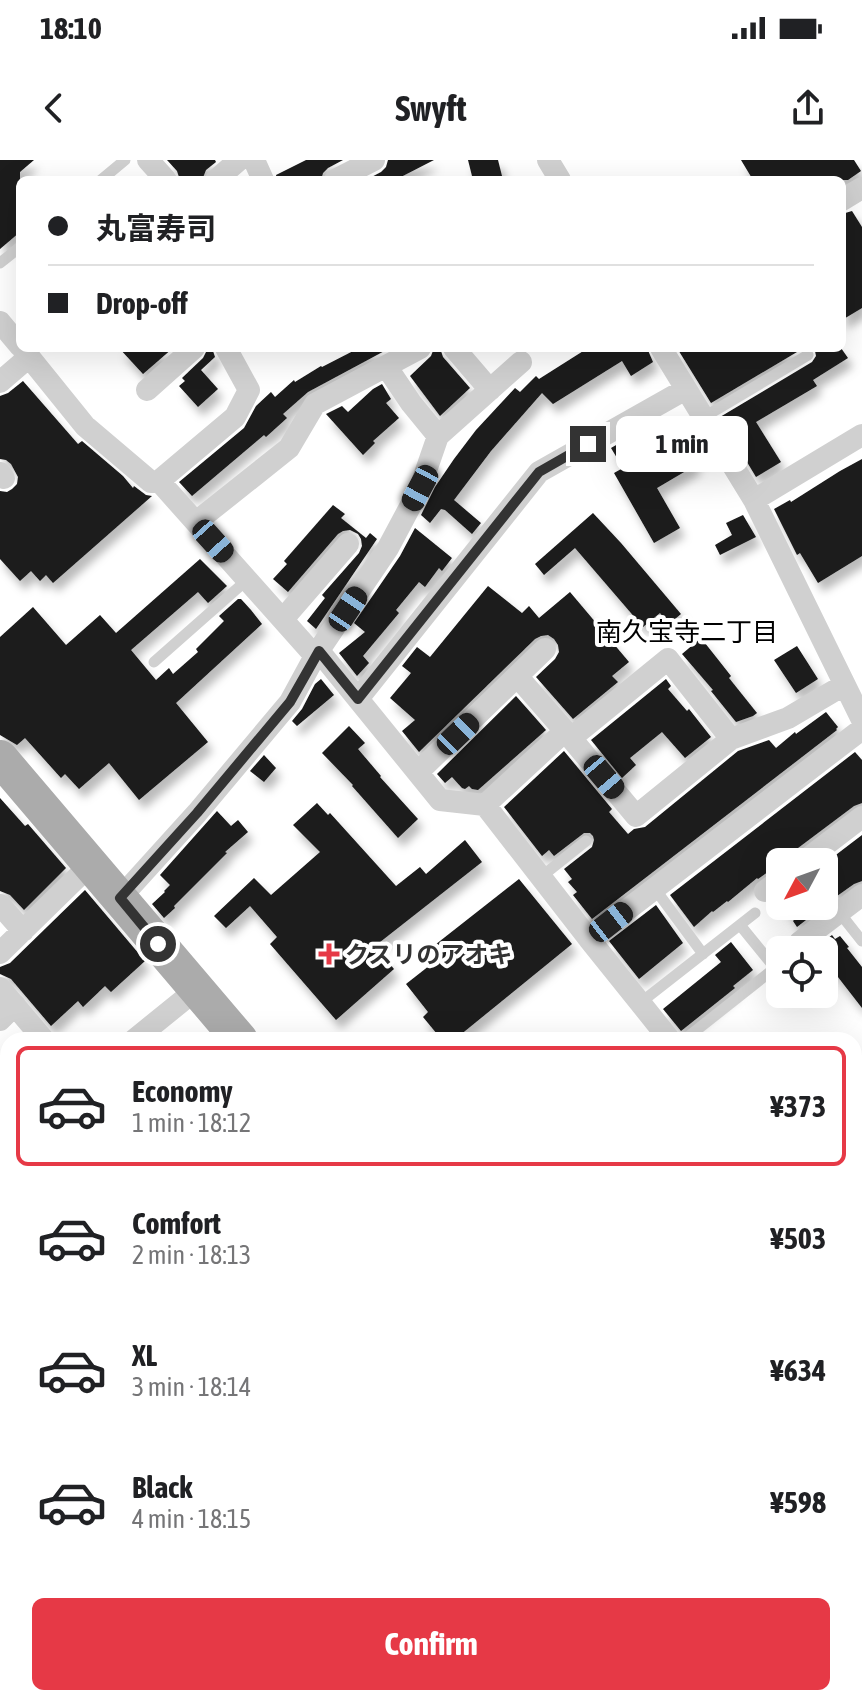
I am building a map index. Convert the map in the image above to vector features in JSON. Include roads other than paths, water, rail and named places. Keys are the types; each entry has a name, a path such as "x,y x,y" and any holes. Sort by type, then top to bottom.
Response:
{"main road":[{"path":"1,760 233,1032"}],"street":[{"path":"148,160 162,176"},
{"path":"221,176 239,160"},
{"path":"348,176 373,168"},
{"path":"0,322 16,341"},
{"path":"0,382 22,352"},
{"path":"26,352 85,426 151,482 159,481 235,417 249,390 228,352"},
{"path":"147,390 190,352"},
{"path":"196,522 289,448 315,404 412,352"},
{"path":"457,352 490,390"},
{"path":"663,352 754,500 862,720"},
{"path":"120,898 197,813 290,702 317,654 388,548 420,488 438,436 521,362"},
{"path":"386,366 438,436"},
{"path":"358,699 539,472 686,389"},
{"path":"754,500 862,435"},
{"path":"159,481 358,699 440,800 485,805 664,1032"},
{"path":"283,619 348,544"},
{"path":"418,772 545,649"},
{"path":"485,805 568,735 668,659 731,739"},
{"path":"517,676 636,816 731,739 788,718 844,685"},
{"path":"589,939 862,729"},
{"path":"821,848 862,817"},
{"path":"0,953 91,864"},
{"path":"838,907 862,895"},
{"path":"0,905 23,931"},
{"path":"806,936 822,920"},
{"path":"144,1032 197,989"},
{"path":"5,1004 35,1032"}],"lane":[{"path":"106,176 125,160"},
{"path":"0,263 16,250"},
{"path":"704,417 808,355"},
{"path":"154,662 248,579"},
{"path":"541,877 586,841"},
{"path":"655,889 703,954"},
{"path":"640,1003 755,913"},
{"path":"838,915 862,941"},
{"path":"740,925 766,952"},
{"path":"694,1032 766,974"}],"place":[{"name":"クスリのアオキ","path":"329,954"}],"district":[{"name":"南久宝寺二丁目","path":"687,632"}]}
